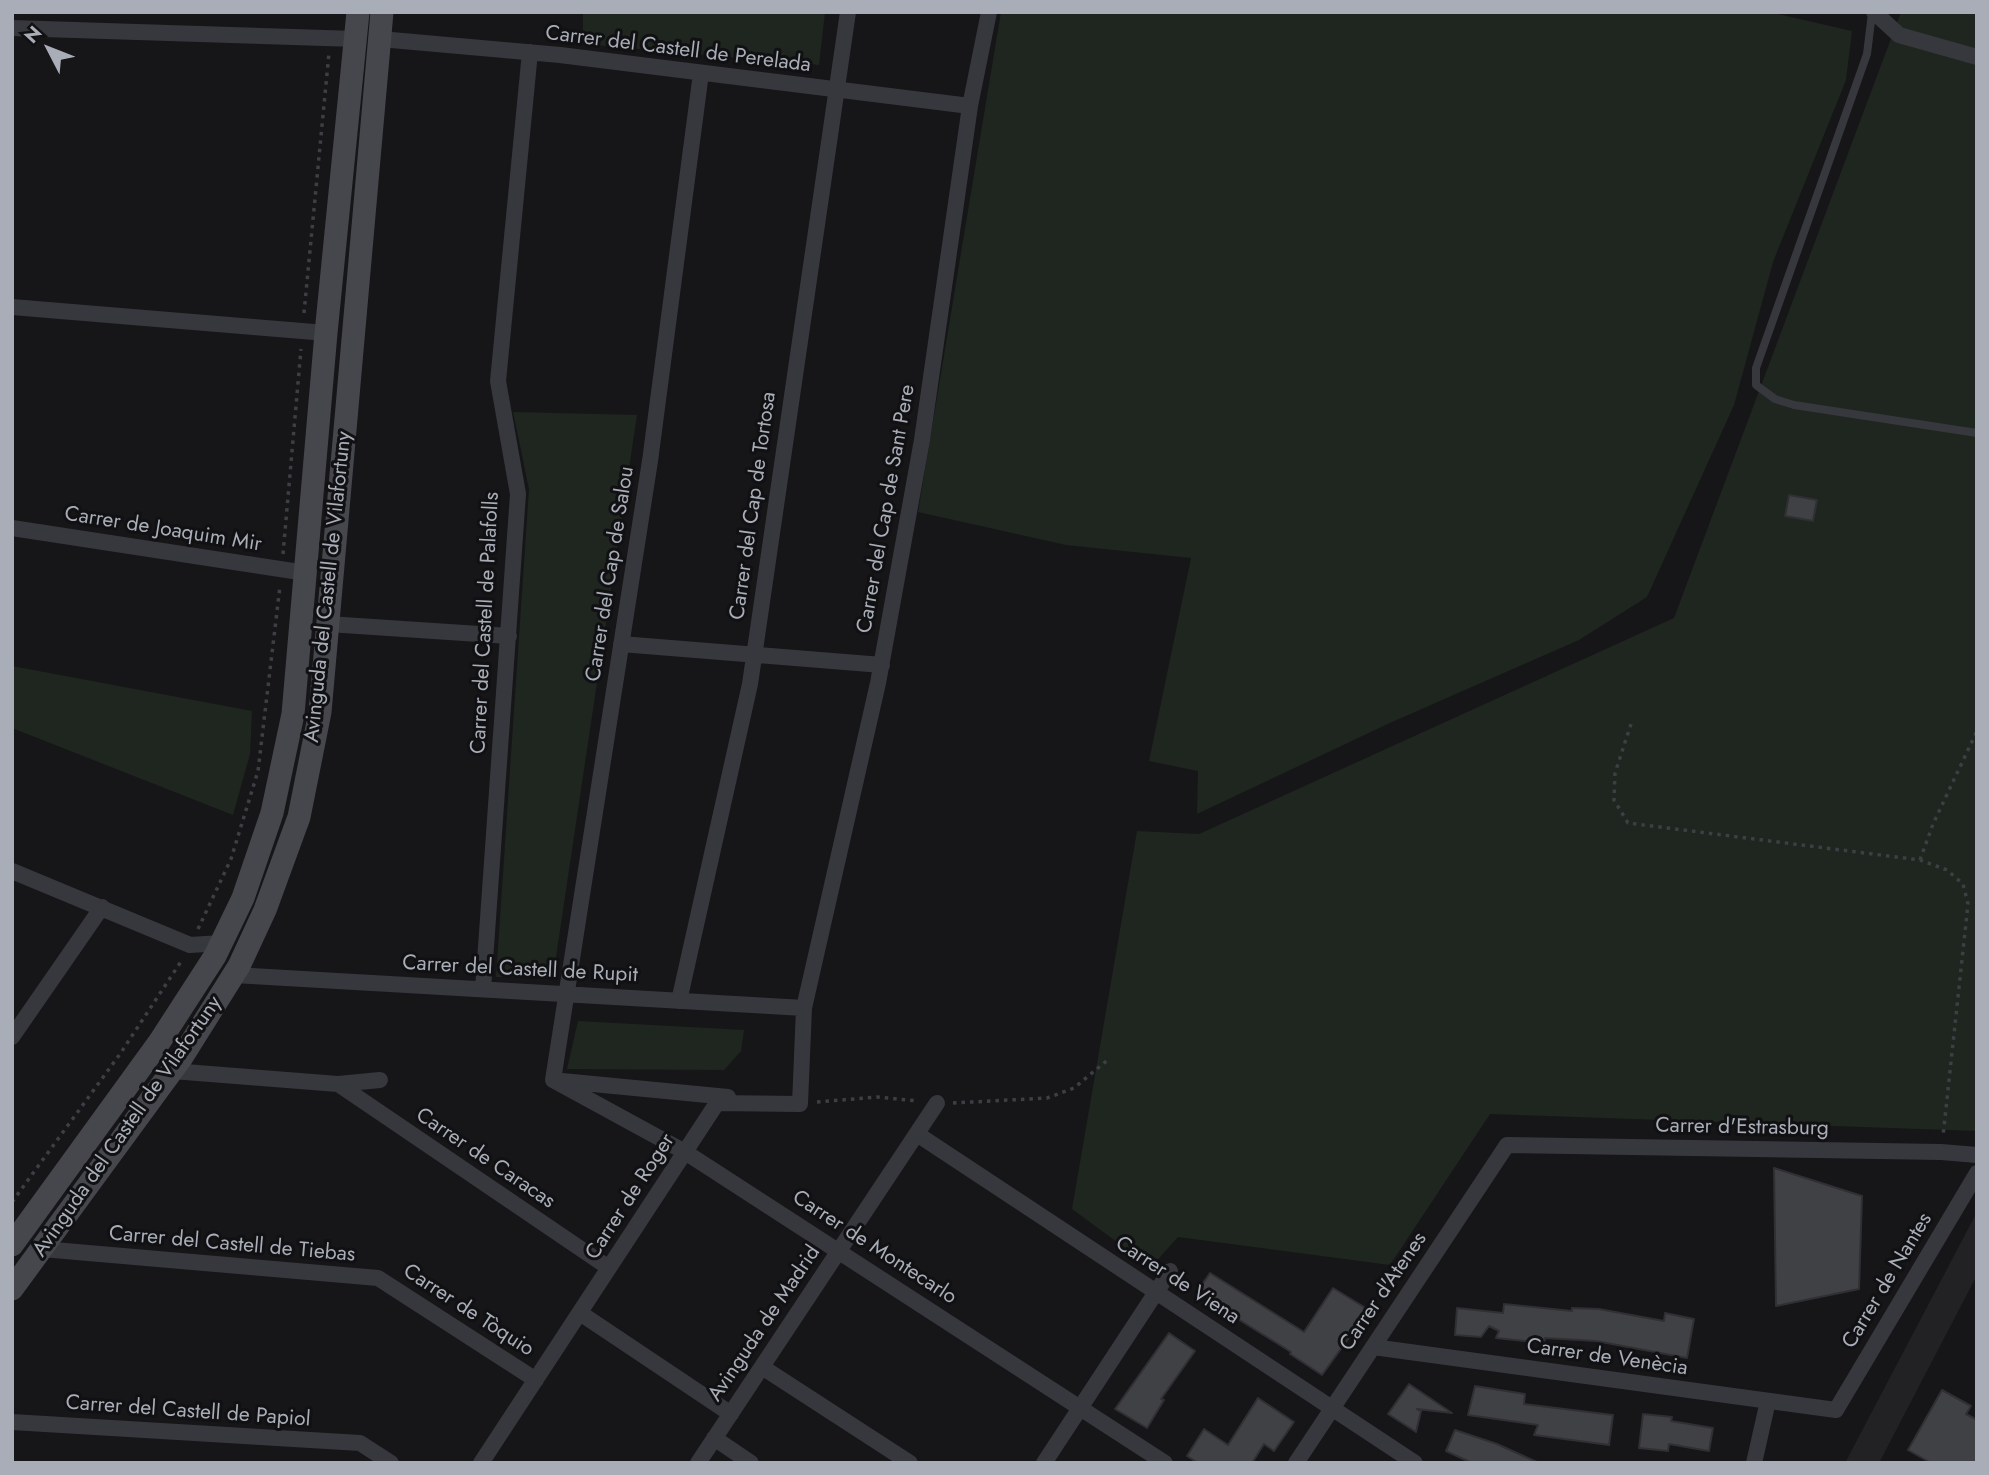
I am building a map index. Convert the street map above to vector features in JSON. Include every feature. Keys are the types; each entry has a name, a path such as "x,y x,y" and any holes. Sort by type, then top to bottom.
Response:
{"street":[{"name":"Avinguda del Castell de Vilafortuny","path":"12,1245 160,1041 221,943 243,898 272,813 293,714 326,334 358,12"},
{"name":"Avinguda del Castell de Vilafortuny","path":"12,1290 172,1071 234,975 265,910 299,817 320,712 383,12"},
{"name":"Carrer del Cap de Tortosa","path":"680,1001 754,655 848,12"},
{"name":"Carrer del Cap de Sant Pere","path":"803,1008 881,665 922,440 970,106 989,12"},
{"path":"1873,12 1899,35 1977,57"},
{"path":"12,28 356,39"},
{"name":"Carrer del Castell de Perelada","path":"380,39 530,52 970,106"},
{"name":"Carrer del Castell de Palafolls","path":"483,989 518,494 498,381 530,52"},
{"name":"Carrer del Cap de Salou","path":"553,1080 650,461 701,73"},
{"path":"12,307 326,334"},
{"name":"Carrer de Joaquim Mir","path":"12,528 306,573"},
{"path":"328,624 509,636"},
{"path":"621,644 881,665"},
{"path":"12,871 190,945 221,943"},
{"path":"12,1037 102,907"},
{"name":"Carrer del Castell de Rupit","path":"234,975 803,1008"},
{"path":"553,1080 800,1104 803,1008"},
{"path":"172,1071 338,1084 380,1080"},
{"name":"Carrer de Montecarlo","path":"553,1080 685,1152 1081,1406 1165,1463"},
{"name":"Carrer de Caracas","path":"338,1084 609,1268"},
{"name":"Carrer de Roger","path":"481,1463 717,1103 800,1104"},
{"name":"Avinguda de Madrid","path":"698,1463 937,1103"},
{"name":"Carrer de Viena","path":"917,1134 1415,1463"},
{"name":"Carrer d'Estrasburg","path":"1507,1145 1941,1152 1977,1155"},
{"name":"Carrer d'Atenes","path":"1296,1463 1507,1145"},
{"name":"Carrer de Nantes","path":"1836,1410 1977,1173"},
{"name":"Carrer del Castell de Tiebas","path":"42,1249 377,1278"},
{"path":"1044,1463 1170,1271"},
{"name":"Carrer de Tòquio","path":"377,1278 537,1380"},
{"path":"580,1313 731,1414"},
{"name":"Carrer de Venècia","path":"1373,1347 1836,1410"},
{"path":"762,1367 910,1463"},
{"path":"1754,1463 1768,1401"},
{"name":"Carrer del Castell de Papiol","path":"12,1422 360,1443 391,1463"},
{"path":"714,1438 751,1463"}],"lane":[{"path":"1873,12 1867,54 1756,368 1756,385 1774,399 1794,405 1977,433"}],"path":[{"path":"12,1202 120,1054 190,945 231,859 258,771 282,569 330,38"},
{"path":"1631,724 1615,773 1614,800 1628,823 1920,860 1947,870 1963,884 1968,904 1941,1152"},
{"path":"1920,860 1933,824 1977,731"},
{"path":"800,1104 877,1097 937,1103 1047,1098 1074,1088 1110,1058"}],"shaded area":[{"path":"583,12 825,12 819,65 583,44"},
{"path":"1001,12 1769,12 1852,31 1846,80 1773,262 1734,405 1647,597 1579,640 1392,722 1197,814 1198,771 1149,761 1191,558 1066,545 918,512"},
{"path":"1901,12 1977,12 1977,1131 1490,1114 1390,1265 1178,1237 1151,1267 1072,1209 1137,831 1199,834 1674,618"},
{"path":"513,412 637,415 553,977 496,977 529,489"},
{"path":"12,666 252,711 250,754 233,815 12,728"},
{"path":"578,1021 744,1030 741,1051 724,1070 567,1069"},
{"path":"1977,1212 1977,1275 1879,1463 1845,1463"}],"building":[{"path":"1789,495 1817,500 1813,521 1785,516"},
{"path":"1774,1168 1862,1196 1859,1289 1776,1306"},
{"path":"1210,1273 1304,1332 1333,1288 1369,1310 1322,1375 1290,1354 1291,1352 1196,1293"},
{"path":"1504,1304 1572,1311 1572,1308 1599,1309 1664,1321 1665,1313 1694,1319 1687,1358 1596,1341 1545,1338 1544,1343 1496,1338 1499,1331 1489,1326 1481,1337 1455,1335 1457,1308 1503,1313"},
{"path":"1169,1333 1195,1351 1161,1399 1164,1400 1147,1428 1115,1409"},
{"path":"1409,1384 1452,1413 1417,1409 1421,1411 1416,1432 1388,1414"},
{"path":"1475,1386 1525,1394 1524,1404 1613,1415 1609,1445 1534,1435 1538,1425 1468,1415"},
{"path":"1942,1390 1971,1406 1966,1414 1977,1420 1977,1463 1931,1463 1908,1450"},
{"path":"1258,1398 1294,1422 1274,1451 1264,1444 1252,1463 1198,1463 1187,1456 1204,1429 1228,1445"},
{"path":"1643,1414 1672,1417 1671,1421 1713,1428 1709,1451 1669,1444 1668,1451 1639,1448"},
{"path":"1455,1430 1497,1444 1539,1463 1472,1463 1446,1451"}]}
